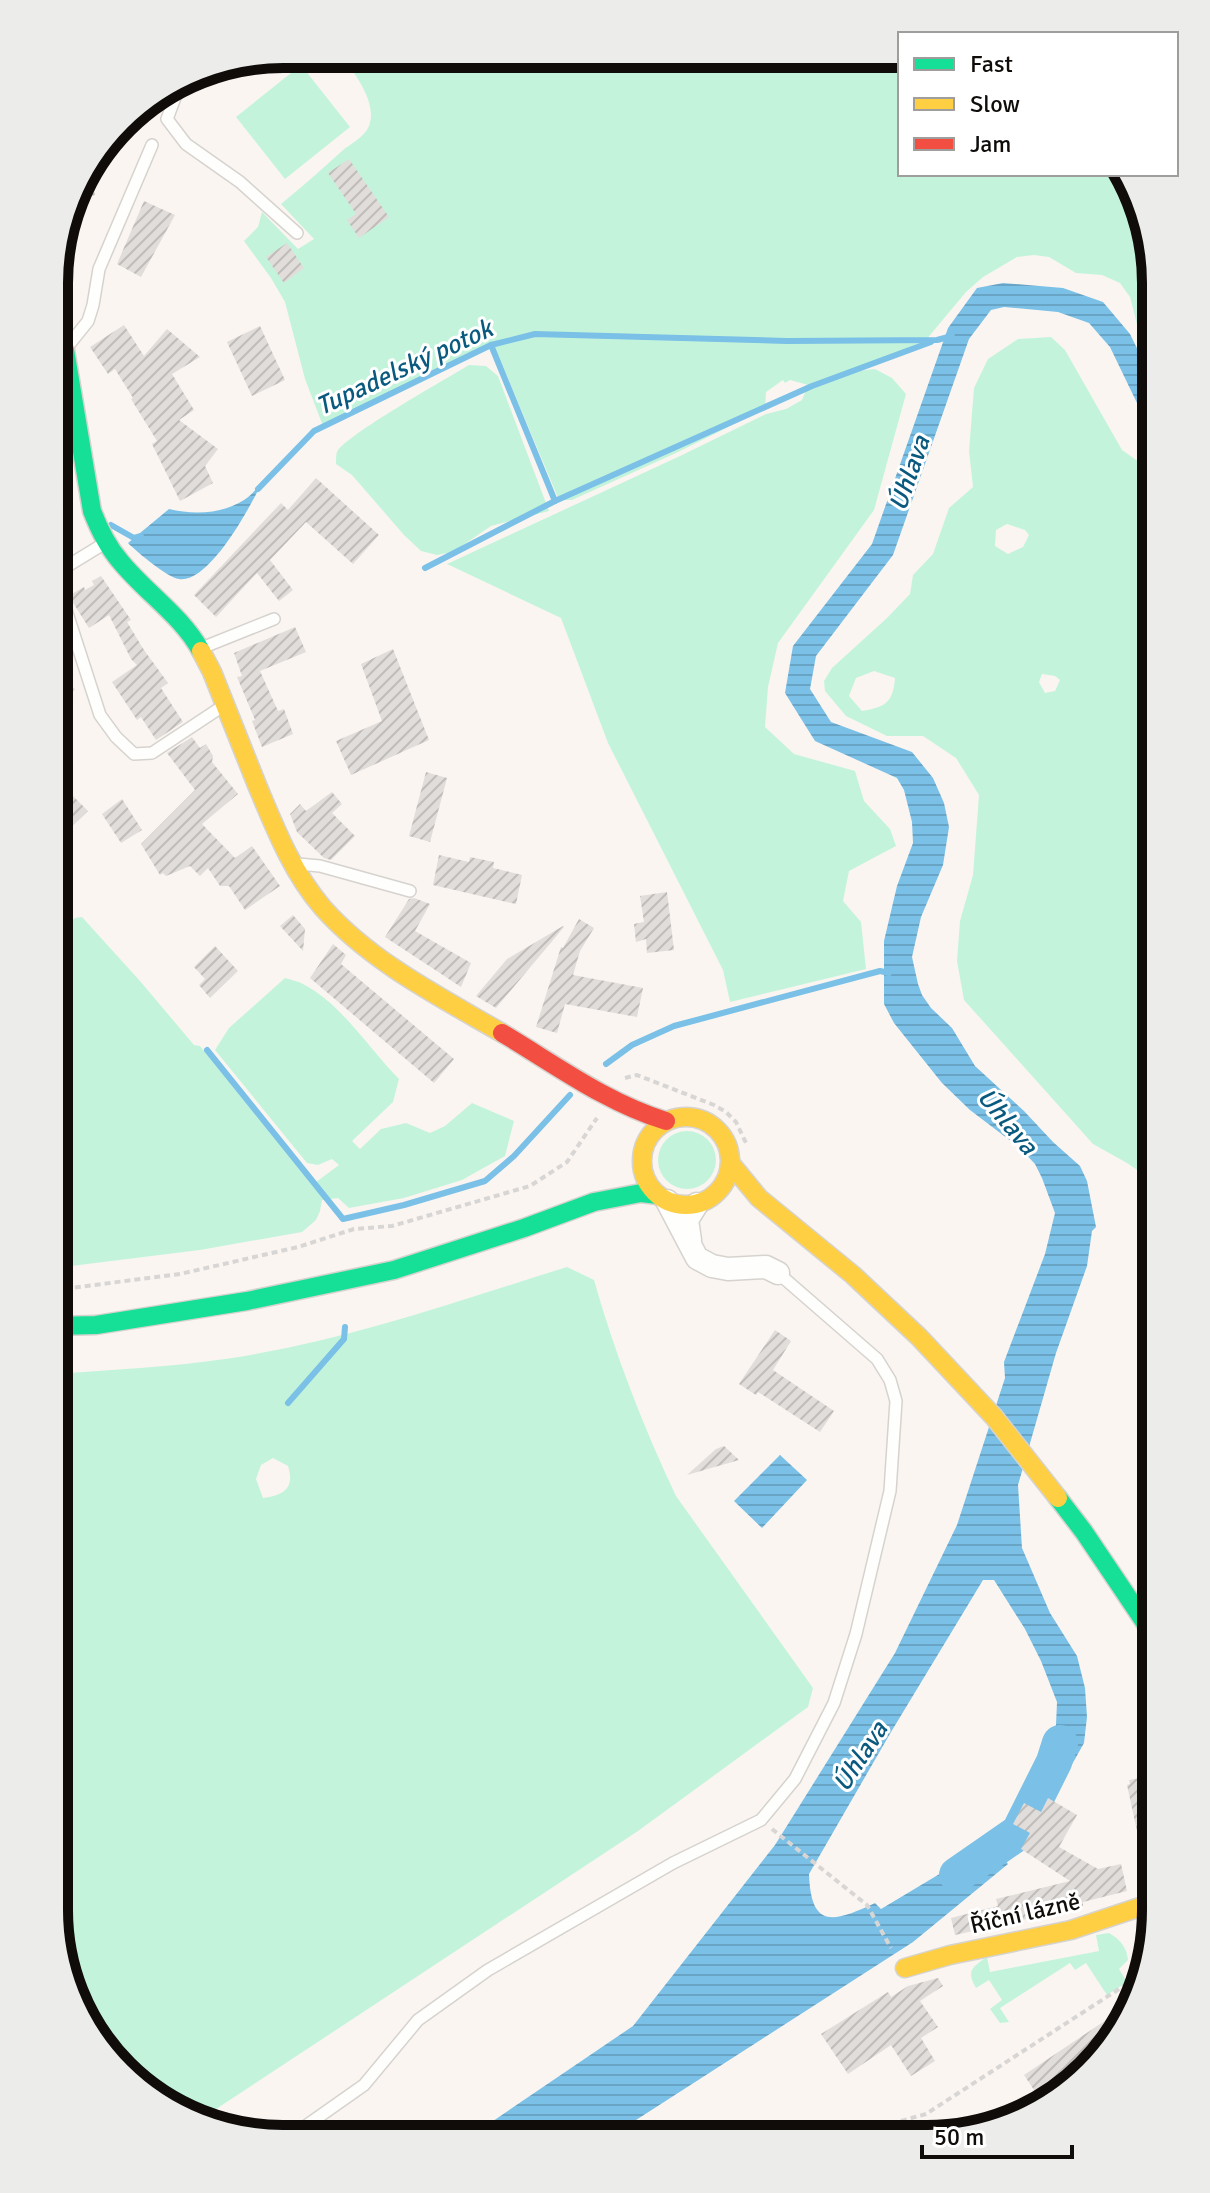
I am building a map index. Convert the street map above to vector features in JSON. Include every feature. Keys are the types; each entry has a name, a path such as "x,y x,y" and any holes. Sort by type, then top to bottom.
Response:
{"main road":[{"path":"68,384 92,511 105,543 125,569 186,629 200,649 290,863 317,901 340,925 399,971 610,1100 637,1124 644,1150 646,1180 662,1198"},
{"path":"610,1100 666,1121"},
{"path":"68,1326 96,1325 247,1301 394,1270 594,1202 641,1193 676,1204 697,1204 717,1193 725,1183 731,1164 727,1143 722,1134 706,1121 686,1117 666,1121 655,1130 625,1180 594,1202"},
{"path":"731,1164 759,1198 853,1275 919,1337 1009,1436 1084,1532 1142,1618"},
{"path":"717,1193 759,1198"},
{"name":"Říční lázně","path":"905,1968 950,1955 1071,1930 1142,1906"}],"street":[{"path":"662,1198 697,1258 712,1266 728,1269 766,1267 778,1273"},
{"path":"692,1249 687,1220 697,1204"}],"lane":[{"path":"175,97 167,119 186,144 240,182 297,233"},
{"path":"68,350 88,321 99,269 152,145"},
{"path":"68,568 105,543"},
{"path":"68,614 100,715 134,754 152,753 225,705"},
{"path":"200,649 274,619"},
{"path":"290,863 320,866 410,891"},
{"path":"307,2125 364,2085 418,2020 488,1970 673,1863 761,1820 795,1779 834,1703 856,1634 890,1491 896,1401 890,1380 877,1359 778,1273"}],"path":[{"path":"68,1288 180,1274 298,1247 354,1229 392,1226 530,1186 567,1162 625,1078 637,1075 726,1112 736,1122 747,1146"},
{"path":"776,1832 867,1905 891,1947"},
{"path":"886,2125 926,2114 1130,1982"}],"green space":[{"path":"297,68 303,68 350,127 285,179 236,117"},
{"path":"898,68 898,176 1113,176 1131,214 1138,241 1142,342 1130,297 1120,283 1102,275 1076,273 1049,257 1034,255 1017,257 983,277 966,292 926,340 856,371 875,369 892,378 906,394 874,510 778,643 768,687 765,727 794,754 855,771 864,801 890,829 896,846 849,871 843,901 861,922 866,969 730,1002 723,970 608,743 561,618 447,564 766,414 786,409 802,400 808,385 790,380 785,383 783,380 766,392 765,409 572,500 559,500 496,350 486,345 323,426 305,379 285,302 244,241 258,227 262,212 298,249 314,239 281,204 367,130 370,107 351,69"},
{"path":"1051,337 1065,350 1122,450 1142,464 1142,1173 1093,1144 964,1000 957,961 960,921 973,875 979,795 956,758 923,736 887,736 846,716 825,691 824,681 832,668 910,594 913,575 933,554 949,508 973,487 969,451 974,388 988,359 1018,339","holes":["1007,524 1025,530 1029,535 1023,547 1008,554 995,546 996,530","874,671 895,678 892,693 887,702 862,711 849,696 856,678","1042,674 1060,680 1055,691 1045,693 1039,682"]},
{"path":"469,365 486,366 498,376 549,511 491,526 453,552 437,555 421,551 404,535 352,475 336,464 336,454 358,433"},
{"path":"82,917 194,1045 200,1046 312,1185 339,1165 332,1159 318,1165 307,1163 215,1050 229,1028 285,978 303,984 330,1003 399,1079 393,1102 352,1141 360,1149 381,1129 406,1123 430,1133 445,1126 472,1103 514,1121 505,1156 462,1180 404,1198 349,1208 338,1198 322,1200 316,1220 302,1232 200,1250 68,1266 68,924"},
{"path":"687,1131 707,1140 716,1160 707,1180 687,1189 667,1180 658,1160 667,1140"},
{"path":"567,1267 594,1280 630,1390 676,1496 813,1688 808,1707 638,1831 211,2112 175,2096 152,2081 121,2052 90,2005 72,1952 68,1924 68,1373 183,1364 269,1352 398,1320","holes":["273,1458 288,1466 290,1474 286,1489 263,1498 256,1479 261,1465"]},
{"path":"1109,1933 1122,1944 1128,1960 1119,1969 1127,1982 1107,1995 1086,1963 1075,1970 1070,1963 1000,2008 1009,2022 1000,2023 990,2009 1002,2000 989,1980 976,1988 971,1977 972,1970 987,1957 990,1972 1099,1951 1096,1935"}],"water":[{"name":"Úhlava","path":"1003,283 1063,288 1103,302 1130,334 1142,358 1142,413 1110,347 1089,323 1058,312 1004,307 991,310 969,339 893,555 816,656 810,689 831,722 912,752 933,778 944,803 949,827 943,865 921,917 912,957 922,995 952,1028 975,1066 1080,1166 1087,1181 1096,1227 1092,1231 1087,1266 1056,1353 1018,1485 1022,1548 1050,1613 1077,1656 1085,1688 1087,1717 1084,1743 1056,1793 1031,1784 1056,1725 1057,1702 1025,1629 994,1580 983,1580 809,1874 814,1905 827,1917 837,1917 875,1903 881,1909 993,1842 1008,1864 913,1942 628,2125 487,2125 633,2026 775,1845 895,1653 957,1525 1005,1378 1004,1362 1045,1254 1055,1213 1035,1164 942,1083 894,1023 884,1004 884,941 897,886 913,843 912,822 904,790 897,778 815,741 785,693 793,646 872,544 948,328 977,288"},
{"path":"262,482 228,541 216,557 191,577 179,579 168,574 128,543 169,509 217,511 247,498"},
{"path":"780,1455 807,1480 762,1528 734,1501"}],"building":[{"path":"349,159 389,217 359,238 347,220 356,214 328,173"},
{"path":"92,185 95,195 86,198"},
{"path":"144,201 175,215 141,277 117,264"},
{"path":"287,243 304,268 284,283 266,257"},
{"path":"124,325 144,356 167,329 200,357 172,374 194,410 179,420 218,449 205,466 213,483 180,501 152,444 157,441 133,398 115,369 108,374 90,347"},
{"path":"260,326 285,380 252,396 227,342"},
{"path":"316,478 379,535 353,564 306,522 270,560 293,590 279,601 257,573 216,617 194,595 281,503 288,510"},
{"path":"101,576 131,620 127,622 144,650 168,683 161,688 183,722 156,740 141,717 137,720 112,682 137,665 109,615 89,628 72,601 70,595 94,585 92,581"},
{"path":"295,627 306,652 260,671 278,711 284,709 293,734 262,747 252,721 255,720 237,677 242,676 234,653"},
{"path":"393,649 429,740 351,775 336,741 382,721 361,664"},
{"path":"68,684 75,689 68,699"},
{"path":"192,737 200,748 206,744 213,756 212,762 238,794 202,824 235,858 252,846 280,886 245,910 229,886 220,886 208,868 200,876 190,866 166,876 163,873 160,875 141,844 195,790 167,753"},
{"path":"426,772 447,778 430,842 409,836"},
{"path":"68,791 88,811 68,830"},
{"path":"332,792 342,804 332,813 355,836 331,860 324,858 297,832 290,814 300,804 306,811"},
{"path":"122,799 142,830 121,843 102,814"},
{"path":"439,855 469,862 470,857 494,862 493,868 522,875 516,904 433,885"},
{"path":"667,892 674,950 647,953 646,939 636,942 634,924 644,922 640,896"},
{"path":"409,899 430,904 415,931 471,963 461,987 385,937"},
{"path":"293,915 305,929 303,951 280,926"},
{"path":"579,919 594,928 580,951 573,975 643,988 637,1017 565,1004 557,1033 536,1027 561,947"},
{"path":"563,926 496,1008 476,996 507,959"},
{"path":"333,944 346,955 341,964 454,1059 434,1083 310,978"},
{"path":"215,946 238,971 210,998 199,985 205,979 194,967"},
{"path":"775,1330 791,1341 773,1370 834,1411 820,1432 758,1392 756,1395 739,1384"},
{"path":"724,1446 739,1460 687,1475 716,1449"},
{"path":"1142,1778 1140,1845 1127,1785 1130,1784 1129,1780"},
{"path":"1048,1798 1077,1815 1059,1847 1098,1869 1121,1864 1127,1891 1083,1902 1083,1906 1076,1908 955,1935 951,1918 998,1906 996,1899 1070,1881 1021,1849 1030,1833 1013,1824 1024,1803 1041,1812"},
{"path":"938,1978 943,1986 920,2001 938,2027 921,2038 935,2061 911,2076 891,2045 848,2074 821,2034 888,1992 891,1997 908,1986"},
{"path":"1115,2014 1098,2041 1058,2081 1037,2095 1024,2075"}],"waterway":[{"name":"Tupadelský potok","path":"258,489 314,431 491,345 535,334 787,341 937,340 952,336"},
{"path":"491,345 555,501 812,386 931,342"},
{"path":"425,568 555,501"},
{"name":"Tupadelský potok","path":"111,525 134,538 141,536"},
{"path":"606,1064 632,1045 674,1026 880,971 889,973"},
{"path":"207,1050 343,1219 485,1181 514,1156 570,1095"},
{"path":"288,1403 344,1339 345,1327"},
{"path":"957,1875 1019,1832 1054,1762 1060,1743"}],"traffic: fast":[{"path":"68,368 92,511 98,524 120,561 184,626 201,651"},
{"path":"68,1326 96,1325 247,1301 394,1270 594,1202 641,1193 658,1195"},
{"path":"1058,1498 1142,1618"}],"traffic: slow":[{"path":"201,651 293,865 323,908 384,962 502,1033"},
{"path":"686,1117 711,1124 723,1136 730,1161 723,1186 711,1198 686,1205 661,1198 649,1186 642,1161 649,1136 661,1124 686,1117"},
{"path":"731,1164 759,1198 853,1275 919,1337 994,1417 1058,1498"},
{"path":"905,1968 950,1955 1071,1930 1142,1906"}],"traffic: jam":[{"path":"502,1033 622,1104 666,1121"}]}
